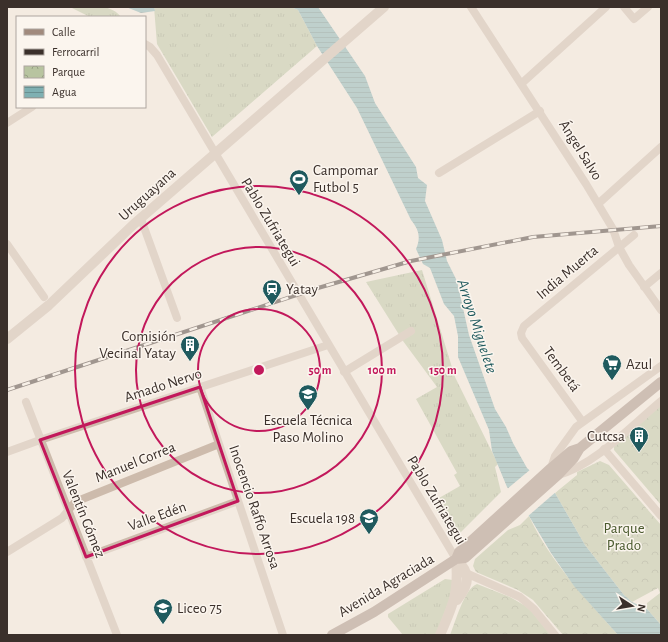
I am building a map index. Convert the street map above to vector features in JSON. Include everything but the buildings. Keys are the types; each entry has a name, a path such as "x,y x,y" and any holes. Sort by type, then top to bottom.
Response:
{"main road":[{"name":"Avenida Agraciada","path":"332,635 374,612 456,560 465,558 517,513 571,451 580,448 661,382"},
{"name":"Avenida Agraciada","path":"456,560 459,552 510,505 554,471"}],"street":[{"name":"Uruguayana","path":"7,339 69,287 138,222 384,7"},
{"name":"Ángel Salvo","path":"471,7 540,111 613,229 619,247 644,287 661,310"},
{"path":"521,84 606,7"},
{"path":"624,7 634,19 648,7"},
{"name":"Pablo Zufriategui","path":"146,44 157,55 456,560"},
{"path":"7,122 30,108"},
{"path":"439,173 540,111"},
{"path":"598,204 661,147"},
{"path":"138,222 177,318"},
{"name":"India Muerta","path":"522,333 524,326 634,235"},
{"path":"7,244 44,297"},
{"path":"644,287 661,273"},
{"path":"344,372 411,331"},
{"name":"Tembetá","path":"522,333 522,338 582,421"},
{"name":"Amado Nervo","path":"7,452 328,345"},
{"name":"Avenida Agraciada","path":"661,366 582,421 555,456 554,471 572,471 604,449 661,401"},
{"name":"Inocencio Raffo Arrosa","path":"200,387 283,635"},
{"name":"Valentín Gómez","path":"26,402 117,635"},
{"name":"Manuel Correa","path":"7,552 62,518 75,502 219,444"},
{"path":"604,449 661,516"},
{"name":"Valle Edén","path":"86,557 238,500"},
{"path":"456,560 464,567 468,574 520,597 534,609 556,635"},
{"path":"440,635 453,605 457,588 456,560"},
{"path":"453,605 464,591 468,574"}],"highlighted area":[{"path":"200,387 238,501 86,557 40,440"}],"green space":[{"path":"70,7 105,7 116,12 120,16 88,16"},
{"path":"154,7 291,7 298,10 317,46 212,137 157,44"},
{"path":"217,34 231,39 221,63 208,58"},
{"path":"422,270 455,377 498,464 495,467 501,492 453,540 432,502 460,486 454,475 457,473 416,399 437,387 403,341 366,282"},
{"name":"Parque Prado","path":"661,405 661,505 614,450 614,446"},
{"name":"Parque Prado","path":"600,461 609,465 661,525 661,625 647,609 647,603 660,593 658,588 632,602 624,595 585,545 555,493 577,475 577,472"},
{"name":"Parque Prado","path":"529,516 547,549 569,579 618,635 563,635 533,600 518,590 476,572 473,566 475,559 508,530 520,525"},
{"path":"445,579 453,580 455,585 436,635 403,635 388,617 388,614"},
{"path":"477,584 510,597 529,608 551,635 450,635 464,599 472,587"}],"water":[{"path":"126,7 154,7 155,11 141,13"},
{"path":"291,7 318,7 365,76 375,103 416,167 418,178 427,185 425,201 442,240 447,261 457,281 469,335 495,409 527,468 555,493 585,545 624,595 632,602 647,609 661,625 661,635 618,635 574,586 551,553 529,516 507,487 492,451 489,430 458,357 458,336 454,316 444,304 430,268 423,264 416,249 419,237 416,227 411,220 357,108 317,46 298,10"}],"pier":[{"path":"531,469 557,491 527,517 506,490"}],"railway":[{"path":"7,390 318,288 411,261 533,237 661,226"}],"place":[{"name":"Campomar Futbol 5","path":"299,196"},
{"name":"Yatay","path":"272,306"},
{"name":"Comisión Vecinal Yatay","path":"190,362"},
{"name":"Azul","path":"612,381"},
{"name":"Escuela Técnica Paso Molino","path":"308,411"},
{"name":"Cutcsa","path":"639,453"},
{"name":"Escuela 198","path":"369,535"},
{"name":"Liceo 75","path":"163,625"}],"water label":[{"name":"Arroyo Miguelete","path":"478,326"}]}
